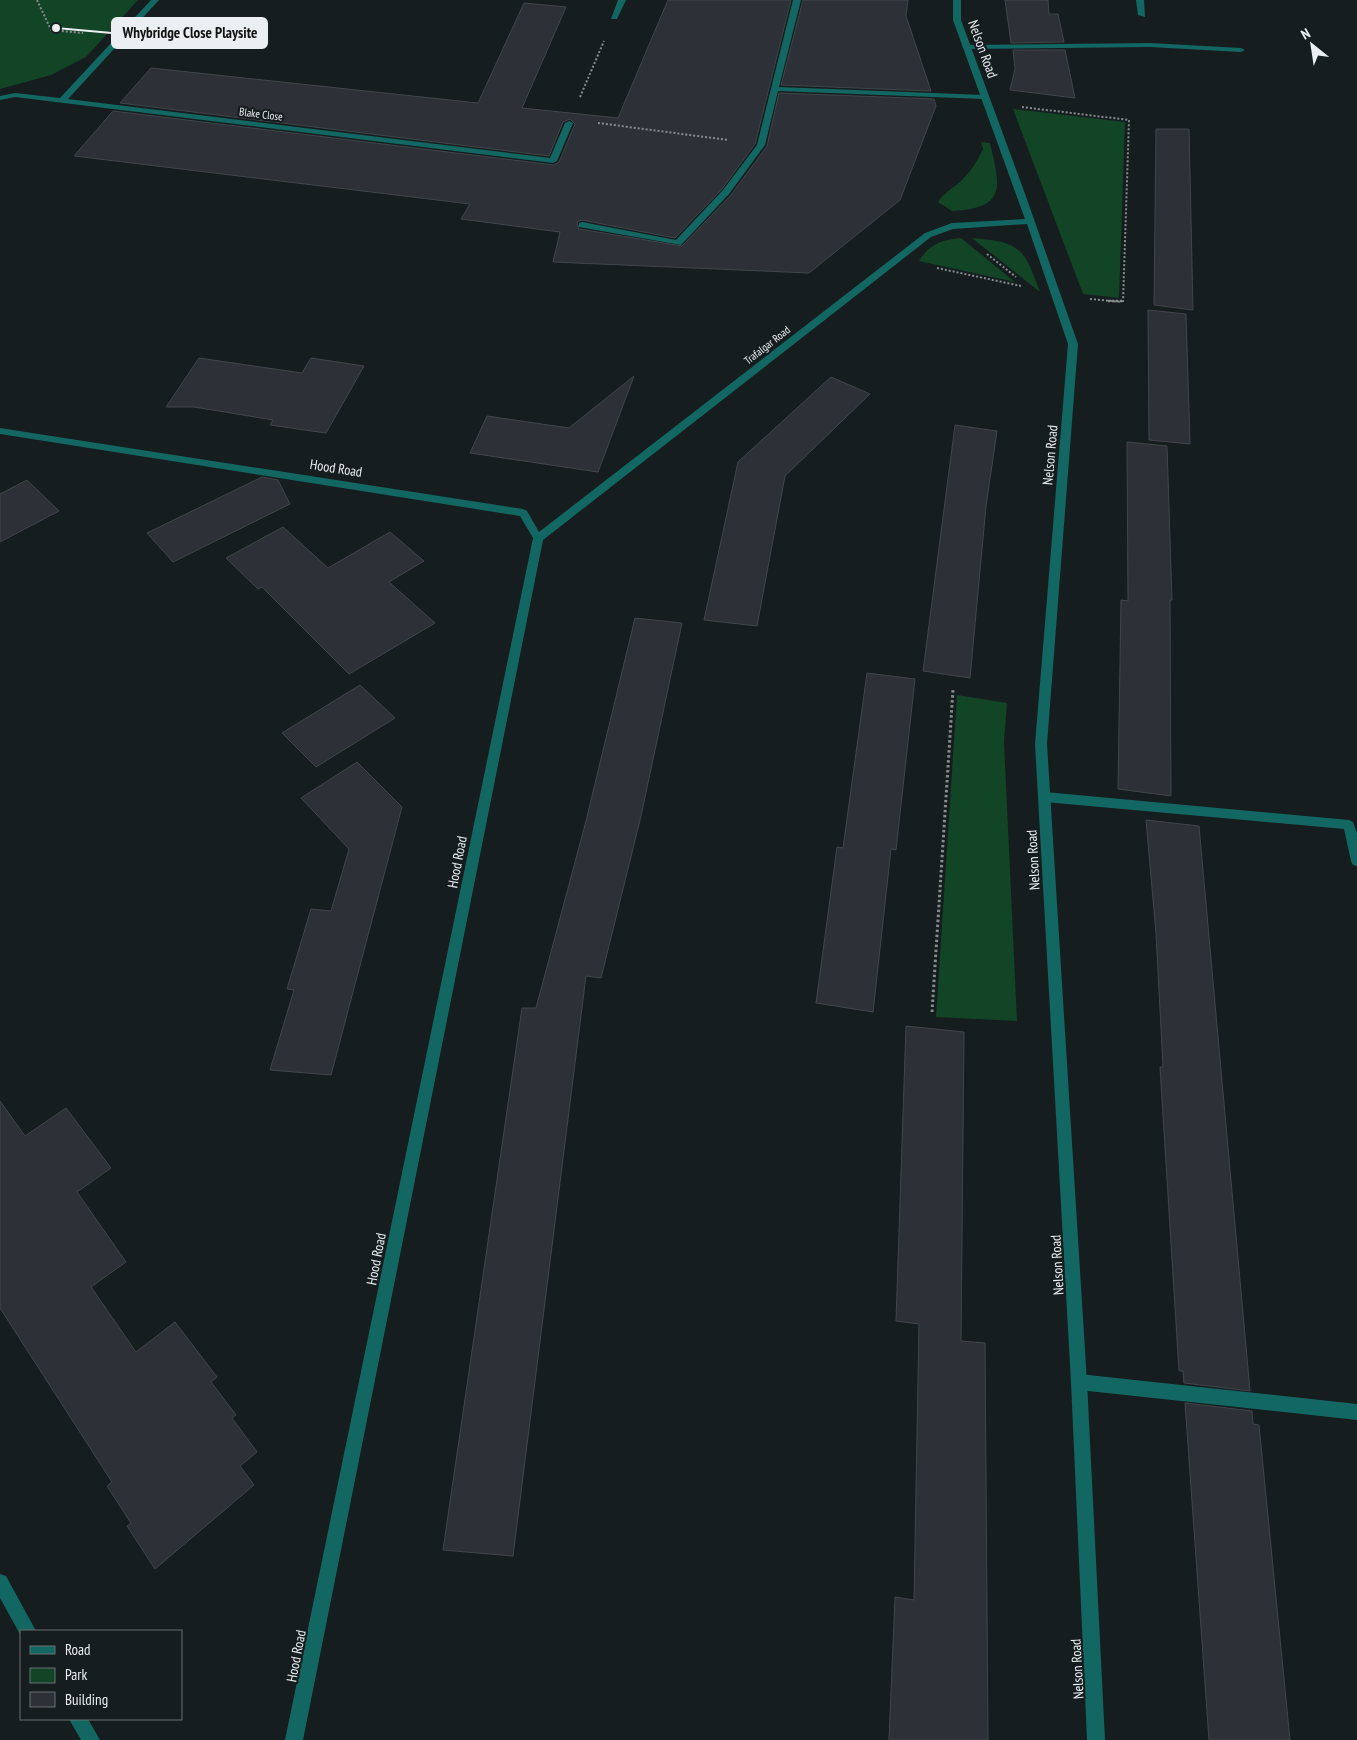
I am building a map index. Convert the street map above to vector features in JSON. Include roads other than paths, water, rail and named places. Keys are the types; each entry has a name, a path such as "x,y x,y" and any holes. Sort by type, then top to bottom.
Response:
{"street":[{"path":"0,98 15,95 62,101 155,0"},
{"path":"614,17 622,0"},
{"path":"582,225 678,243 726,192 761,145 797,0"},
{"name":"Nelson Road","path":"957,0 956,20 1074,344 1041,744 1079,1382 1096,1740"},
{"path":"1140,0 1142,15"},
{"path":"966,46 1150,45 1241,50"},
{"path":"775,89 986,100"},
{"name":"Blake Close","path":"62,101 553,161 569,121"},
{"name":"Trafalgar Road","path":"538,538 928,235 952,226 1030,221"},
{"name":"Hood Road","path":"0,430 523,513 538,538 294,1740"},
{"path":"1045,797 1349,826 1357,861"},
{"path":"1079,1382 1357,1412"},
{"path":"0,1582 27,1630"},
{"path":"79,1720 90,1740"}],"place":[{"name":"Whybridge Close Playsite","path":"56,28"}]}
